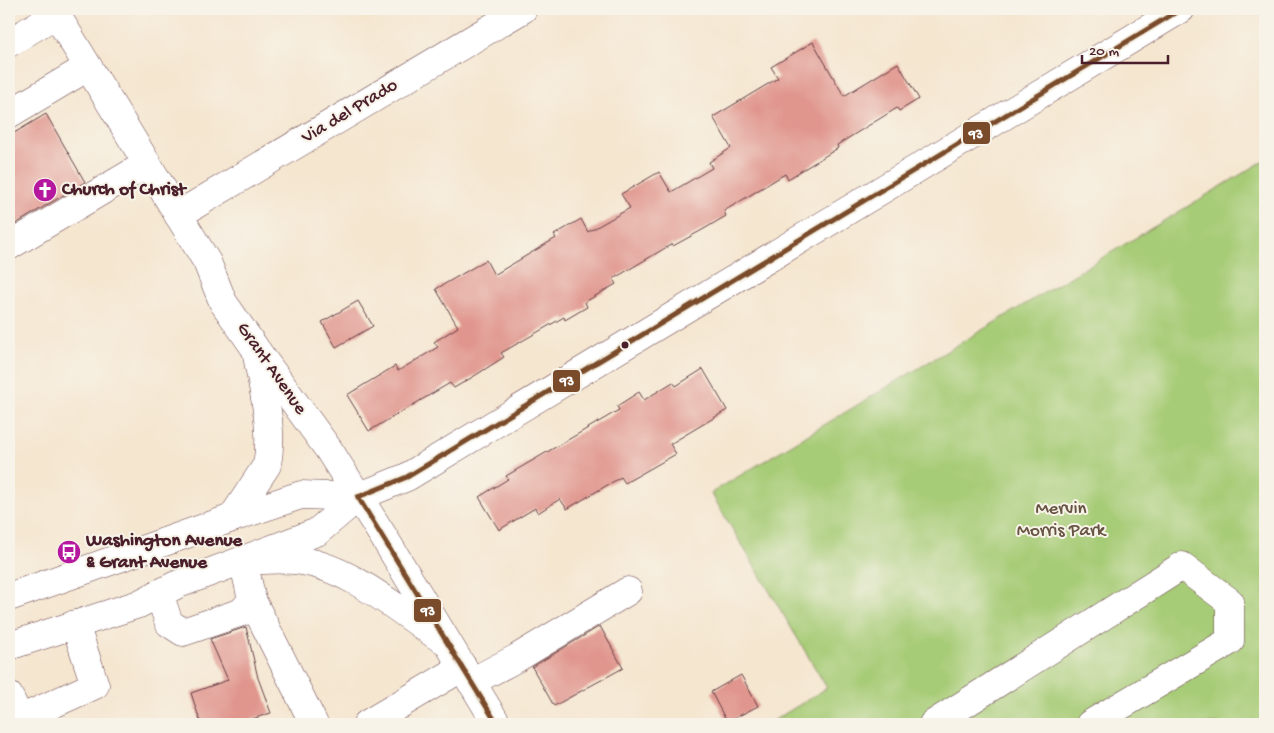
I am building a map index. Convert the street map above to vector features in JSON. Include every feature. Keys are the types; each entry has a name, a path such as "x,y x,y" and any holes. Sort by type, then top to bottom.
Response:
{"main road":[{"name":"Via del Prado","path":"178,215 523,9"},
{"path":"9,646 139,604 176,585 321,530 358,497 407,476 1180,9"},
{"name":"Grant Avenue","path":"55,11 207,262 223,302 329,450 497,724"},
{"path":"9,43 55,11"},
{"path":"9,114 88,67"},
{"path":"9,246 147,164"},
{"path":"232,518 267,465 269,457 270,438 257,351"},
{"path":"9,597 301,495 358,497"},
{"path":"243,560 252,600 314,724"},
{"path":"243,560 295,560 329,569 362,584 448,644"},
{"path":"933,724 1182,566 1230,602 1230,641 1090,724"},
{"path":"369,724 467,675 517,658 628,591"},
{"path":"159,593 169,624 183,632 242,612 252,600"},
{"path":"9,696 20,719 95,685 75,624"}],"green space":[{"name":"Mervin Morris Park","path":"1265,160 1265,724 768,724 827,688 711,493"}],"building":[{"path":"813,42 844,96 898,63 919,99 899,111 897,108 837,145 838,148 788,179 785,174 724,211 726,216 673,246 672,244 613,279 616,284 585,302 587,307 565,320 564,317 501,353 504,357 476,375 454,388 450,383 369,431 347,395 395,366 398,371 438,347 434,342 458,327 436,289 486,260 494,275 556,238 554,235 581,219 588,232 630,208 621,194 659,172 671,192 712,168 709,162 731,148 713,117 778,78 771,67"},
{"path":"46,114 85,182 9,228 9,136"},
{"path":"358,301 373,326 336,347 322,322"},
{"path":"703,369 727,410 670,444 676,454 625,483 621,477 567,509 560,499 538,513 535,508 499,530 479,497 508,479 506,476 619,410 617,406 639,392 644,400 673,382 676,386"},
{"path":"600,626 623,668 554,706 532,667"},
{"path":"246,627 258,678 271,713 236,724 201,724 191,693 228,680 210,639"},
{"path":"741,675 758,706 727,722 711,692"}],"transit line":[{"name":"93","path":"358,497 407,477 1181,9"},
{"name":"93","path":"358,497 497,724"}],"place":[{"name":"Church of Christ","path":"45,190"},
{"name":"Washington Avenue & Grant Avenue","path":"69,552"}]}
